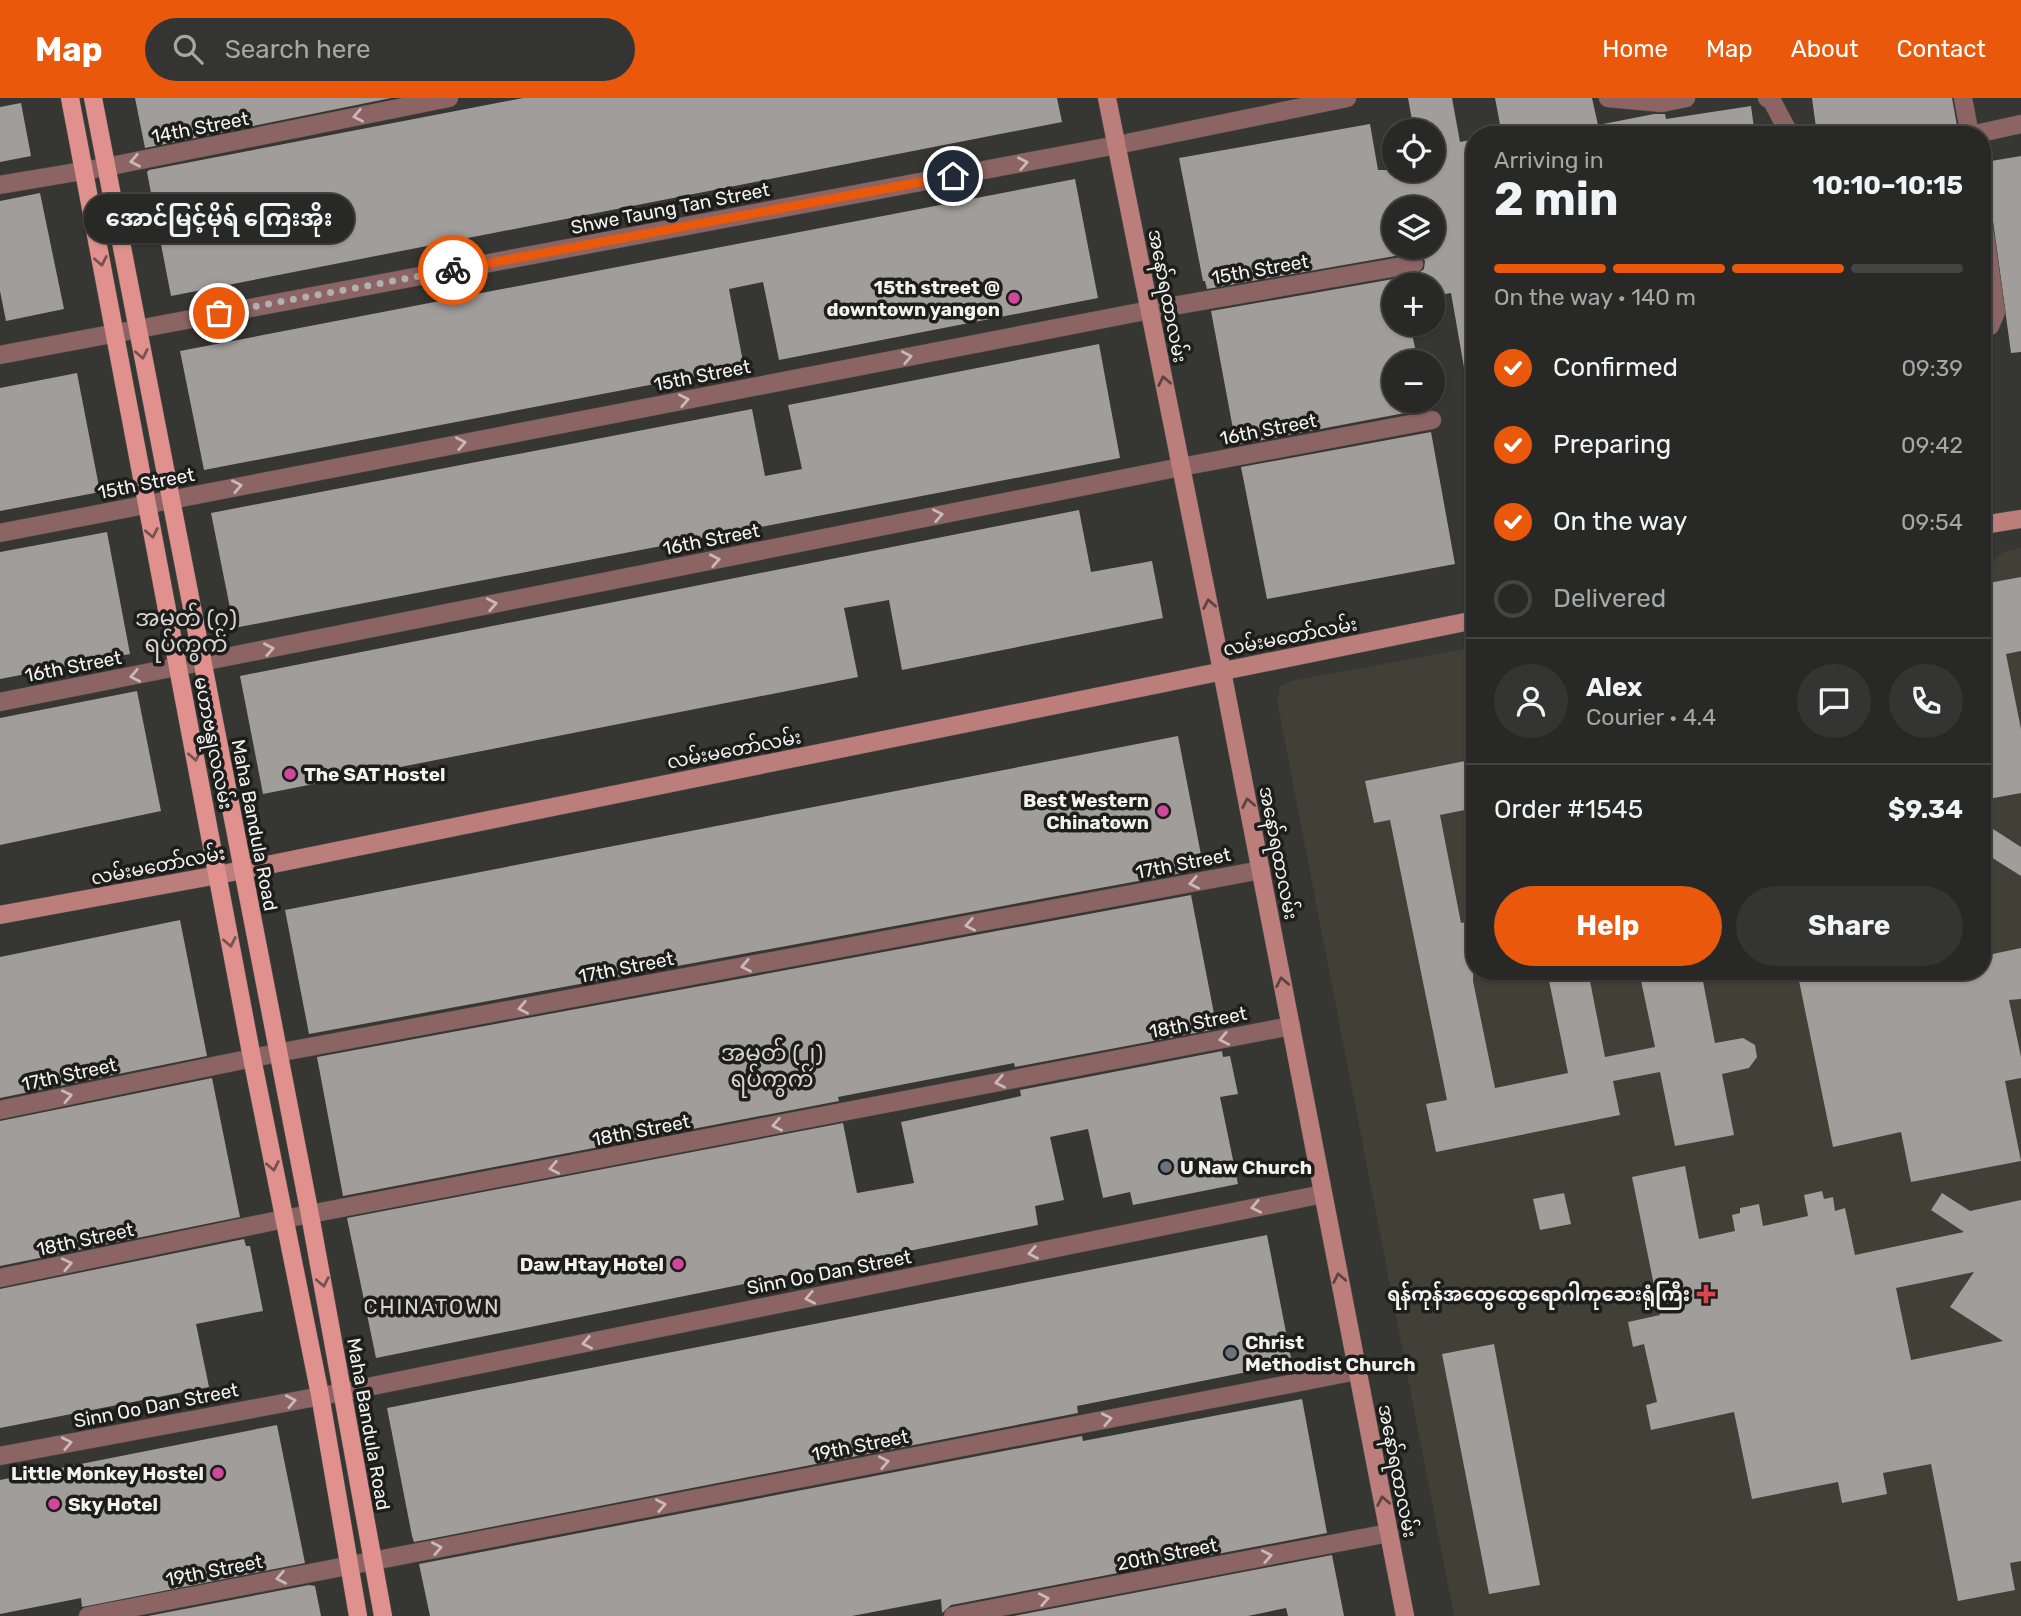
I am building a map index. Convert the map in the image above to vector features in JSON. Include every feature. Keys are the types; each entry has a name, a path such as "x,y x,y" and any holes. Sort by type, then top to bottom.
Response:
{"main road":[{"name":"မဟာဗန္ဓုလလမ်း","path":"70,98 252,1058 320,1395 358,1616"},
{"name":"Maha Bandula Road","path":"93,98 310,1215 343,1392 370,1561"},
{"name":"အနော်ရထာလမ်း","path":"1107,98 1222,671 1405,1616"},
{"path":"1991,524 2021,519"},
{"name":"လမ်းမတော်လမ်း","path":"0,915 218,875 1466,622"},
{"path":"370,1561 383,1616"}],"street":[{"name":"14th Street","path":"0,185 106,167 449,98"},
{"name":"Shwe Taung Tan Street","path":"0,355 1117,145 1347,98"},
{"path":"1608,98 1662,103 1686,98"},
{"path":"1767,98 1772,101 1785,126"},
{"path":"1963,98 1969,126"},
{"path":"1991,131 2021,124"},
{"name":"15th Street","path":"0,533 1150,310 1414,264"},
{"path":"1991,277 1996,312 1991,324"},
{"name":"16th Street","path":"0,702 1181,467 1432,420"},
{"name":"17th Street","path":"0,1110 277,1053 1261,870"},
{"name":"18th Street","path":"0,1278 284,1219 1291,1026"},
{"name":"Sinn Oo Dan Street","path":"343,1392 1323,1194"},
{"name":"19th Street","path":"88,1616 1357,1371"},
{"path":"320,1395 343,1392"},
{"name":"Sinn Oo Dan Street","path":"0,1456 320,1395"},
{"name":"20th Street","path":"953,1616 1389,1532"}],"shaded area":[{"name":"ရန်ကုန်အထွေထွေရောဂါကုဆေးရုံကြီး","path":"2021,548 2021,1616 1454,1616 1277,701 1280,687 1291,681 1466,649 1466,980 1991,980 1991,563 2003,552"}],"building":[{"path":"135,98 391,98 145,148"},
{"path":"523,98 1057,98 1062,122 171,296 147,172 149,170"},
{"path":"1408,98 1452,98 1460,142 1466,141 1466,373 1451,293 1445,294 1445,273 1419,273 1424,269 1423,259 1445,259 1445,196 1382,196 1382,258 1207,289 1203,281 1179,158 1370,124 1378,170 1382,170 1382,182 1445,182 1445,119 1412,119"},
{"path":"1495,98 1592,98 1598,125 1654,114 1665,114 1666,119 1751,106 1754,126 1500,126"},
{"path":"1812,98 1952,98 1957,126 1816,126"},
{"path":"21,103 31,156 0,162 0,107"},
{"path":"2021,156 2021,352 2011,353 1991,206 1991,161"},
{"path":"1075,179 1098,298 779,360 763,282 729,289 744,367 204,470 180,351"},
{"path":"40,193 64,309 6,321 0,291 0,201"},
{"path":"1382,281 1382,336 1413,336 1415,350 1382,350 1382,413 1405,413 1236,445 1211,311"},
{"path":"1099,344 1120,458 234,628 211,513 752,409 765,476 802,469 788,405"},
{"path":"77,373 100,492 0,511 0,388"},
{"path":"1431,432 1455,564 1267,599 1241,467"},
{"path":"1079,510 1091,572 1152,561 1163,618 902,670 889,600 844,608 858,677 263,794 240,676"},
{"path":"107,532 130,654 0,679 0,552"},
{"path":"2021,577 2021,651 2006,654 2021,729 2021,793 1991,799 1991,583"},
{"path":"137,691 161,811 0,845 0,718"},
{"path":"1178,736 1202,860 1185,864 1187,872 309,1034 285,910"},
{"path":"1466,761 1466,810 1440,815 1461,923 1466,922 1466,980 1473,980 1495,1088 1568,1073 1549,980 1590,980 1605,1057 1655,1047 1641,980 1703,980 1715,1043 1743,1038 1755,1045 1757,1057 1749,1068 1722,1074 1734,1135 1675,1146 1660,1072 1613,1081 1620,1115 1436,1152 1426,1104 1447,1100 1390,820 1374,823 1365,781"},
{"path":"1993,829 2021,847 2021,876 1991,857"},
{"path":"1191,895 1217,1029 1015,1067 1014,1063 838,1097 839,1101 343,1196 317,1057"},
{"path":"180,920 207,1056 0,1098 0,957"},
{"path":"2021,948 2021,999 2009,1000 2021,1057 2021,1078 2005,1081 2021,1161 1911,1182 1901,1132 1833,1147 1799,980 1991,980 1991,954"},
{"path":"1222,1051 1223,1057 1230,1056 1238,1094 1220,1097 1238,1184 1133,1205 1130,1192 1103,1198 1088,1129 1050,1137 1064,1200 1035,1206 1038,1225 376,1358 347,1218 843,1123 857,1193 914,1183 901,1122 1021,1096 1020,1090"},
{"path":"212,1078 240,1217 0,1266 0,1121"},
{"path":"1685,1166 1699,1239 1735,1231 1732,1215 1740,1213 1740,1208 1759,1204 1763,1226 1808,1216 1804,1195 1822,1191 1824,1199 1833,1197 1835,1211 1845,1208 1855,1255 1964,1232 1931,1210 1942,1193 1970,1211 2021,1200 2021,1561 2010,1563 2015,1590 1958,1601 1931,1464 1883,1473 1887,1494 1842,1503 1838,1482 1752,1499 1734,1412 1651,1430 1646,1405 1657,1402 1644,1344 1633,1347 1628,1322 1660,1315 1632,1177","holes":["1974,1272 1950,1307 2003,1341 1911,1360 1896,1288"]},
{"path":"1564,1193 1571,1224 1540,1230 1533,1199"},
{"path":"1267,1235 1292,1363 1077,1406 1078,1413 414,1542 387,1408"},
{"path":"244,1239 246,1246 250,1246 263,1311 196,1324 209,1387 0,1428 0,1289"},
{"path":"1494,1344 1540,1585 1489,1594 1442,1354"},
{"path":"1302,1399 1327,1533 951,1605 942,1613 941,1599 852,1616 430,1616 419,1564 1082,1436 1083,1441"},
{"path":"277,1425 305,1563 82,1607 81,1598 0,1614 0,1480"},
{"path":"1332,1555 1344,1616 1288,1616 1286,1608 1248,1616 1014,1616"},
{"path":"315,1586 321,1616 148,1616"}],"way so far":[{"path":"219,313 453,270"}],"place":[{"name":"15th street @ downtown yangon","path":"1014,298"},
{"name":"အောင်မြင့်မိုရ် ကြေးအိုး","path":"219,313"},
{"name":"The SAT Hostel","path":"290,774"},
{"name":"Best Western Chinatown","path":"1163,811"},
{"name":"U Naw Church","path":"1166,1167"},
{"name":"Daw Htay Hotel","path":"678,1264"},
{"name":"ရန်ကုန်အထွေထွေရောဂါကုဆေးရုံကြီး","path":"1706,1294"},
{"name":"Christ Methodist Church","path":"1231,1353"},
{"name":"Little Monkey Hostel","path":"218,1473"},
{"name":"Sky Hotel","path":"54,1504"}],"district":[{"name":"အမှတ် (၇) ရပ်ကွက်","path":"186,631"},
{"name":"အမှတ် (၂) ရပ်ကွက်","path":"772,1066"},
{"name":"CHINATOWN","path":"432,1307"}],"route":[{"path":"453,270 953,176"}]}
